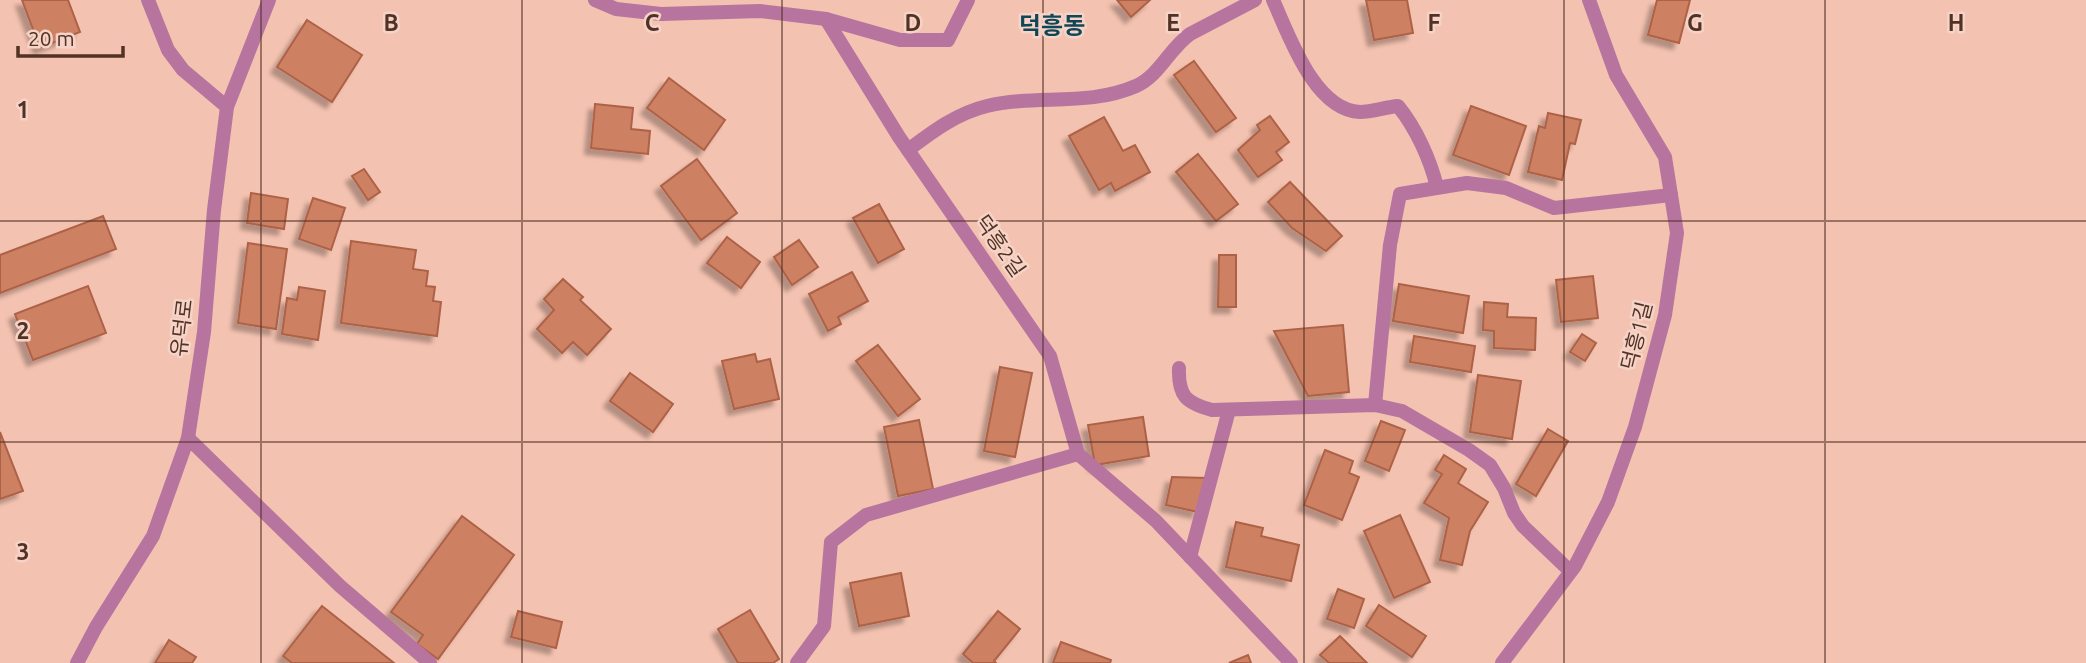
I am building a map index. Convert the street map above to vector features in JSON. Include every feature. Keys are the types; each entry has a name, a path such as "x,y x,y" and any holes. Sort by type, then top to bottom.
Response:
{"street":[{"path":"148,0 168,50 183,70 227,107 269,0"},
{"path":"595,0 615,9 661,14 760,10 826,19 900,40 948,40 968,0"},
{"path":"908,150 943,124 987,106 1079,100 1116,93 1138,85 1152,76 1181,41 1255,0"},
{"path":"1273,0 1305,67 1334,102 1361,112 1398,106 1409,119 1434,174 1437,187"},
{"name":"덕흥1길","path":"1503,663 1570,571 1608,502 1635,427 1662,328 1677,233 1665,157 1616,75 1590,0"},
{"name":"덕흥2길","path":"826,19 908,150 1050,356 1078,454"},
{"name":"유덕로","path":"77,663 96,627 153,537 188,438 204,332 214,210 227,107"},
{"path":"1375,405 1390,245 1400,194 1467,183 1506,188 1554,208 1671,195"},
{"path":"1179,368 1178,384 1182,394 1194,405 1212,410 1375,405 1402,411 1459,444 1490,466 1523,527 1570,571"},
{"path":"1190,557 1229,410"},
{"path":"188,438 340,586 430,663"},
{"path":"797,663 824,626 831,542 866,515 1078,454 1156,521 1291,663"}],"building":[{"path":"22,0 68,0 80,32 40,48"},
{"path":"1117,0 1150,0 1131,17"},
{"path":"1366,0 1407,0 1413,33 1374,40"},
{"path":"1657,0 1690,0 1679,43 1648,35"},
{"path":"307,20 362,55 332,102 277,67"},
{"path":"1194,61 1236,118 1216,132 1174,75"},
{"path":"669,78 725,120 704,150 647,108"},
{"path":"595,104 633,108 631,129 650,131 648,154 591,148"},
{"path":"1471,106 1526,126 1509,175 1453,155"},
{"path":"1548,113 1581,120 1575,144 1570,143 1562,180 1528,172 1539,126 1545,128"},
{"path":"1270,116 1289,142 1276,152 1282,160 1258,177 1238,150 1260,130 1257,125"},
{"path":"1104,117 1123,151 1135,145 1150,172 1115,191 1111,183 1099,190 1069,136"},
{"path":"1198,154 1238,204 1216,221 1176,172"},
{"path":"697,159 737,213 701,240 661,186"},
{"path":"364,169 380,192 368,200 352,176"},
{"path":"1290,182 1342,236 1326,251 1292,228 1268,202"},
{"path":"251,193 288,199 284,229 247,223"},
{"path":"313,198 345,208 331,250 299,239"},
{"path":"879,204 904,249 878,263 853,218"},
{"path":"103,216 116,249 0,293 0,255"},
{"path":"727,237 760,262 741,288 707,263"},
{"path":"799,240 818,267 792,285 774,257"},
{"path":"351,241 416,250 413,269 428,271 426,286 435,287 433,301 441,302 437,336 341,323"},
{"path":"248,243 287,249 276,329 238,323"},
{"path":"1219,255 1236,255 1236,307 1218,307"},
{"path":"852,272 868,301 838,317 841,324 828,331 809,294"},
{"path":"1593,276 1598,318 1561,322 1556,280"},
{"path":"563,279 583,297 580,300 611,329 587,355 573,342 562,353 537,329 554,310 544,299"},
{"path":"1399,284 1469,296 1463,333 1393,321"},
{"path":"88,286 106,333 33,360 15,314"},
{"path":"299,287 325,291 318,340 282,334 287,298 297,300"},
{"path":"1484,302 1508,304 1507,317 1536,318 1535,350 1494,348 1494,331 1483,330"},
{"path":"1343,325 1349,392 1308,396 1274,331"},
{"path":"1582,334 1596,343 1585,361 1570,352"},
{"path":"1414,336 1475,346 1471,372 1410,362"},
{"path":"878,345 920,399 898,416 856,361"},
{"path":"755,354 757,362 770,359 779,399 734,409 722,361"},
{"path":"1000,367 1032,373 1015,457 984,451"},
{"path":"630,373 673,404 653,432 610,401"},
{"path":"1478,375 1521,381 1512,439 1470,432"},
{"path":"1143,417 1149,456 1095,465 1088,425"},
{"path":"919,420 933,489 898,496 884,427"},
{"path":"1381,421 1405,430 1389,471 1365,461"},
{"path":"1548,429 1568,441 1536,496 1516,484"},
{"path":"0,432 23,491 0,499"},
{"path":"1325,450 1353,461 1349,473 1359,477 1342,520 1304,505"},
{"path":"1444,455 1466,469 1458,483 1488,502 1470,531 1462,565 1440,560 1449,518 1424,503 1442,474 1435,470"},
{"path":"1172,477 1206,478 1198,512 1166,505"},
{"path":"1400,515 1430,582 1394,598 1364,531"},
{"path":"462,516 514,555 438,659 417,644 423,635 391,612"},
{"path":"1236,522 1263,528 1261,536 1299,545 1291,581 1226,567"},
{"path":"901,573 909,616 859,626 850,583"},
{"path":"1338,589 1364,599 1354,628 1327,619"},
{"path":"1379,605 1426,636 1412,657 1366,626"},
{"path":"322,606 394,663 292,663 283,656"},
{"path":"750,610 779,659 773,663 738,663 718,629"},
{"path":"518,611 562,622 556,648 511,637"},
{"path":"998,611 1020,629 994,661 996,663 973,663 963,654"},
{"path":"1340,636 1367,663 1329,663 1320,655"},
{"path":"169,640 196,657 192,663 155,663"},
{"path":"1061,642 1111,660 1110,663 1053,663"},
{"path":"1248,655 1251,663 1229,663"}],"district":[{"name":"덕흥동","path":"1052,26"}]}
